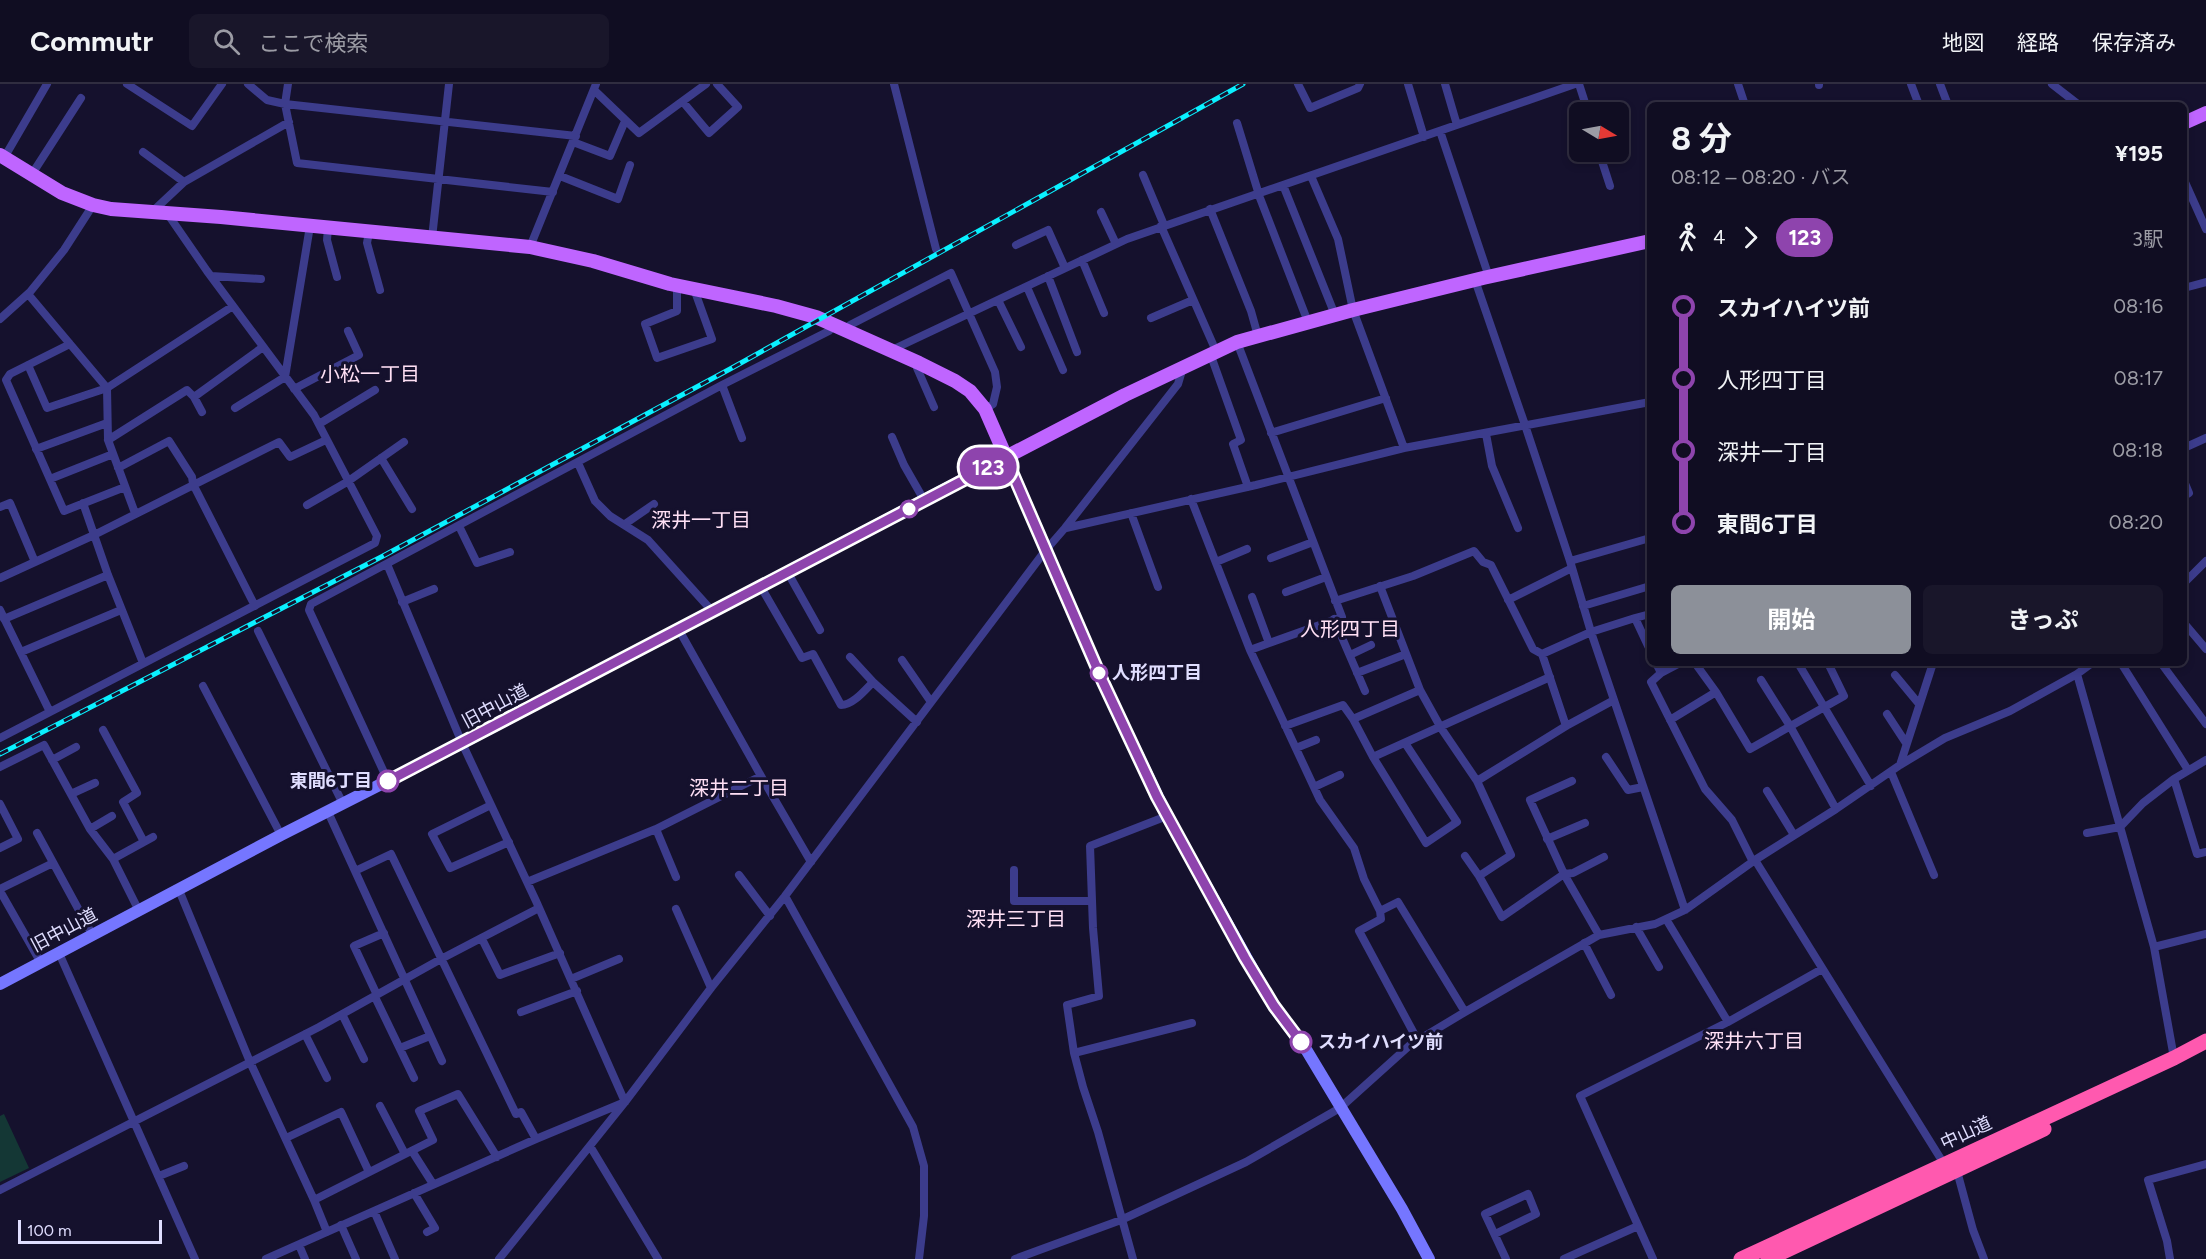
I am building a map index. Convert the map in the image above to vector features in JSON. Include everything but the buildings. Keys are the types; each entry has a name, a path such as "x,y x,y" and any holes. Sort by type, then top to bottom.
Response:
{"highway":[{"name":"中山道","path":"1768,1259 2206,1041"},
{"name":"中山道","path":"1741,1259 2206,1051"}],"main road":[{"path":"2187,122 2206,113"},
{"path":"2,157 63,193 93,205 111,209 530,247 593,261 677,286 776,306 816,317 894,351 962,386 985,409 1128,739 1167,816 1230,932 1274,1006 1302,1044 1430,1259"},
{"path":"1006,458 1183,367 1237,342 1481,278 1647,242"},
{"name":"旧中山道","path":"0,984 1006,458"}],"street":[{"path":"2,157 47,84"},
{"path":"127,84 192,126 222,84"},
{"path":"248,84 267,100 285,104 445,121 574,139 610,156 625,121"},
{"path":"288,84 285,104 297,163 553,192"},
{"path":"432,238 449,84"},
{"path":"530,247 595,87 625,121 639,133 706,84"},
{"path":"683,102 709,133 738,107 717,84"},
{"path":"894,84 936,249"},
{"path":"1298,84 1310,108 1358,88 1360,84"},
{"path":"1408,84 1424,137"},
{"path":"1445,84 1457,125"},
{"path":"894,351 896,348 1116,244 1162,226 1577,84 1583,102"},
{"path":"1738,84 1744,102"},
{"path":"1911,84 1918,102"},
{"path":"1940,84 1947,102"},
{"path":"2052,84 2075,102"},
{"path":"32,174 81,98"},
{"path":"152,212 184,182 289,122"},
{"path":"1237,123 1279,249 1308,322"},
{"path":"1440,131 1525,425 1591,632 1685,910"},
{"path":"143,152 184,182"},
{"path":"1602,162 1610,186"},
{"path":"560,176 618,199 630,165"},
{"path":"1143,176 1213,352 1241,440 1233,444 1248,487"},
{"path":"1311,176 1338,239 1353,310 1404,448"},
{"path":"1283,185 1335,315"},
{"path":"2187,186 2206,226"},
{"path":"0,320 28,294 64,250 93,205"},
{"path":"1210,209 1251,311 1258,336"},
{"path":"1101,212 1116,244"},
{"path":"0,738 375,543 377,536 347,482 319,424 167,213"},
{"path":"235,408 285,376 310,226"},
{"path":"328,228 327,240 337,277"},
{"path":"1016,245 1048,230 1065,268"},
{"path":"369,232 368,243 380,290"},
{"path":"1082,260 1104,313"},
{"path":"388,781 309,610 311,604 722,385 829,331 850,325 951,273 995,372 997,387 993,404 985,409"},
{"path":"211,276 261,279"},
{"path":"1048,276 1077,352"},
{"path":"2187,287 2206,282"},
{"path":"677,286 676,310 645,324 657,357 712,339 694,290"},
{"path":"1027,286 1063,370"},
{"path":"28,294 107,388 108,440 135,513"},
{"path":"998,300 1021,347"},
{"path":"1151,318 1193,300"},
{"path":"28,365 47,408 107,388 233,306"},
{"path":"294,389 358,354 348,331"},
{"path":"1237,342 1342,617 1251,650"},
{"path":"70,344 10,374 6,380 63,511 125,487"},
{"path":"194,397 263,347"},
{"path":"919,363 917,368 934,407"},
{"path":"499,1259 626,1102 711,988 770,916 1045,551 1178,384 1183,367"},
{"path":"722,385 742,438"},
{"path":"108,440 188,390 202,412"},
{"path":"319,424 375,390"},
{"path":"1271,433 1386,398"},
{"path":"1065,528 1248,487 1404,448 1647,403"},
{"path":"36,449 107,423"},
{"path":"1486,434 1492,466 1518,528"},
{"path":"892,437 904,465 924,500"},
{"path":"2187,447 2206,438"},
{"path":"0,578 94,535 279,442 290,457 326,440"},
{"path":"118,468 169,441 192,477 193,484 255,606"},
{"path":"307,506 347,482 404,442"},
{"path":"50,479 112,454"},
{"path":"381,458 412,509"},
{"path":"578,463 595,501 610,516 648,540 713,612"},
{"path":"1191,499 1251,650 1285,726 1320,800 1354,848 1364,879 1380,911 1381,919 1359,932 1418,1041"},
{"path":"0,507 10,503 35,562"},
{"path":"83,503 121,610 143,663"},
{"path":"625,524 654,504"},
{"path":"1131,513 1158,587"},
{"path":"459,526 477,563 510,552"},
{"path":"1508,600 1571,564 1647,539"},
{"path":"1271,558 1313,542"},
{"path":"1216,562 1247,549"},
{"path":"1335,601 1413,576 1474,551 1483,562 1491,565 1533,649 1542,654 1566,726"},
{"path":"2187,580 2206,561"},
{"path":"387,564 462,743 560,953 626,1102"},
{"path":"788,573 820,630"},
{"path":"4,619 108,574"},
{"path":"1286,592 1326,577"},
{"path":"1380,586 1420,690 1441,728 1477,782 1511,855 1479,876"},
{"path":"761,587 802,658 813,654 841,705 846,705 873,682"},
{"path":"1583,606 1647,587"},
{"path":"402,602 434,589"},
{"path":"1252,597 1269,643"},
{"path":"0,610 50,712"},
{"path":"21,652 121,610"},
{"path":"1542,654 1591,632 1647,615"},
{"path":"1635,618 1647,644"},
{"path":"1334,619 1365,691"},
{"path":"2187,627 2206,649"},
{"path":"679,630 811,862"},
{"path":"258,631 344,804"},
{"path":"1350,656 1371,645"},
{"path":"1357,673 1406,654"},
{"path":"850,657 873,682 917,722"},
{"path":"902,660 931,702"},
{"path":"1658,666 1661,673"},
{"path":"1674,666 1651,682 1705,789 1732,820 1754,861 1822,969 1951,1167 1984,1259"},
{"path":"1697,666 1716,692 1750,749 1844,696 1829,666"},
{"path":"1800,666 1871,786"},
{"path":"1900,765 1932,666"},
{"path":"1016,1259 1121,1220 1246,1162 1340,1108 1410,1045 1465,1012 1599,935 1655,924 1685,910 1754,861 1900,765 1945,738 2010,711 2088,666"},
{"path":"2123,666 2188,770"},
{"path":"2163,666 2206,724"},
{"path":"2077,674 2154,947 2174,1058"},
{"path":"1895,675 1918,704"},
{"path":"1374,757 1550,677"},
{"path":"1761,680 1790,726 1836,809"},
{"path":"203,686 280,836"},
{"path":"1353,719 1420,690"},
{"path":"1670,720 1716,692"},
{"path":"1477,782 1566,726 1614,700"},
{"path":"1285,726 1343,705 1426,843 1457,822 1405,743"},
{"path":"1887,714 1906,743"},
{"path":"103,729 137,793 123,802 144,842"},
{"path":"1296,748 1316,740"},
{"path":"0,767 44,745 90,829 113,859 139,911"},
{"path":"52,760 76,747"},
{"path":"1606,756 1628,790 1643,787"},
{"path":"2087,833 2120,827 2143,803 2174,779 2205,762"},
{"path":"1891,772 1934,875"},
{"path":"1314,787 1340,775"},
{"path":"527,882 656,829 761,776"},
{"path":"2174,779 2197,854 2206,852"},
{"path":"1572,781 1530,800 1564,873 1599,935"},
{"path":"71,794 95,783"},
{"path":"1767,791 1794,835"},
{"path":"0,804 18,839 0,848"},
{"path":"491,805 432,834 450,868 509,842"},
{"path":"327,812 442,1061"},
{"path":"90,829 112,816"},
{"path":"1133,1259 1074,1053 1067,1005 1099,996 1090,846 1167,816"},
{"path":"1547,839 1585,824"},
{"path":"656,829 676,877"},
{"path":"37,833 93,936"},
{"path":"113,859 153,837"},
{"path":"355,871 391,854 516,1114 521,1112 536,1139"},
{"path":"1465,856 1502,917 1564,873 1573,873 1604,857"},
{"path":"40,963 0,890 53,863"},
{"path":"1014,870 1014,901 1092,901"},
{"path":"740,875 770,916"},
{"path":"179,890 250,1062 327,1232"},
{"path":"785,896 913,1127 924,1166 924,1216 919,1259"},
{"path":"1380,911 1398,902 1465,1012"},
{"path":"0,1190 305,1034 539,908"},
{"path":"676,909 711,988"},
{"path":"1666,919 1728,1022"},
{"path":"1636,927 1659,968"},
{"path":"384,933 354,946 414,1078"},
{"path":"2154,947 2206,934"},
{"path":"482,939 500,975 560,953"},
{"path":"1584,943 1611,994"},
{"path":"59,953 195,1259"},
{"path":"571,978 620,959"},
{"path":"1653,1259 1580,1096 1728,1022 1822,969"},
{"path":"521,1012 577,991"},
{"path":"342,1014 364,1059"},
{"path":"1074,1053 1192,1023"},
{"path":"305,1034 327,1078"},
{"path":"400,1048 430,1036"},
{"path":"314,1200 434,1140 419,1111 458,1094 497,1157"},
{"path":"266,1259 414,1192 626,1102"},
{"path":"380,1106 408,1152 433,1184"},
{"path":"286,1138 341,1112 369,1172"},
{"path":"590,1146 658,1259"},
{"path":"2170,1259 2167,1241 2148,1180 2206,1164"},
{"path":"159,1176 184,1166"},
{"path":"414,1192 435,1228 428,1232"},
{"path":"1495,1234 1536,1214 1528,1194 1485,1214 1506,1259"},
{"path":"374,1211 395,1259"},
{"path":"341,1225 356,1259"},
{"path":"1563,1259 1638,1226"},
{"path":"299,1245 304,1259"}],"green space":[{"path":"4,1114 29,1168 0,1182 0,1116"}],"railway":[{"path":"0,754 383,556 730,369 1243,84"}],"bus line":[{"name":"123","path":"388,781 1006,458 1128,739 1157,797 1245,958 1274,1006 1301,1042"}],"place":[{"name":"人形四丁目","path":"1099,673"},
{"name":"東間6丁目","path":"388,781"},
{"name":"スカイハイツ前","path":"1301,1042"}],"district":[{"name":"小松一丁目","path":"370,374"},
{"name":"深井一丁目","path":"701,520"},
{"name":"人形四丁目","path":"1350,629"},
{"name":"深井二丁目","path":"739,788"},
{"name":"深井三丁目","path":"1016,919"},
{"name":"深井六丁目","path":"1754,1041"}]}
